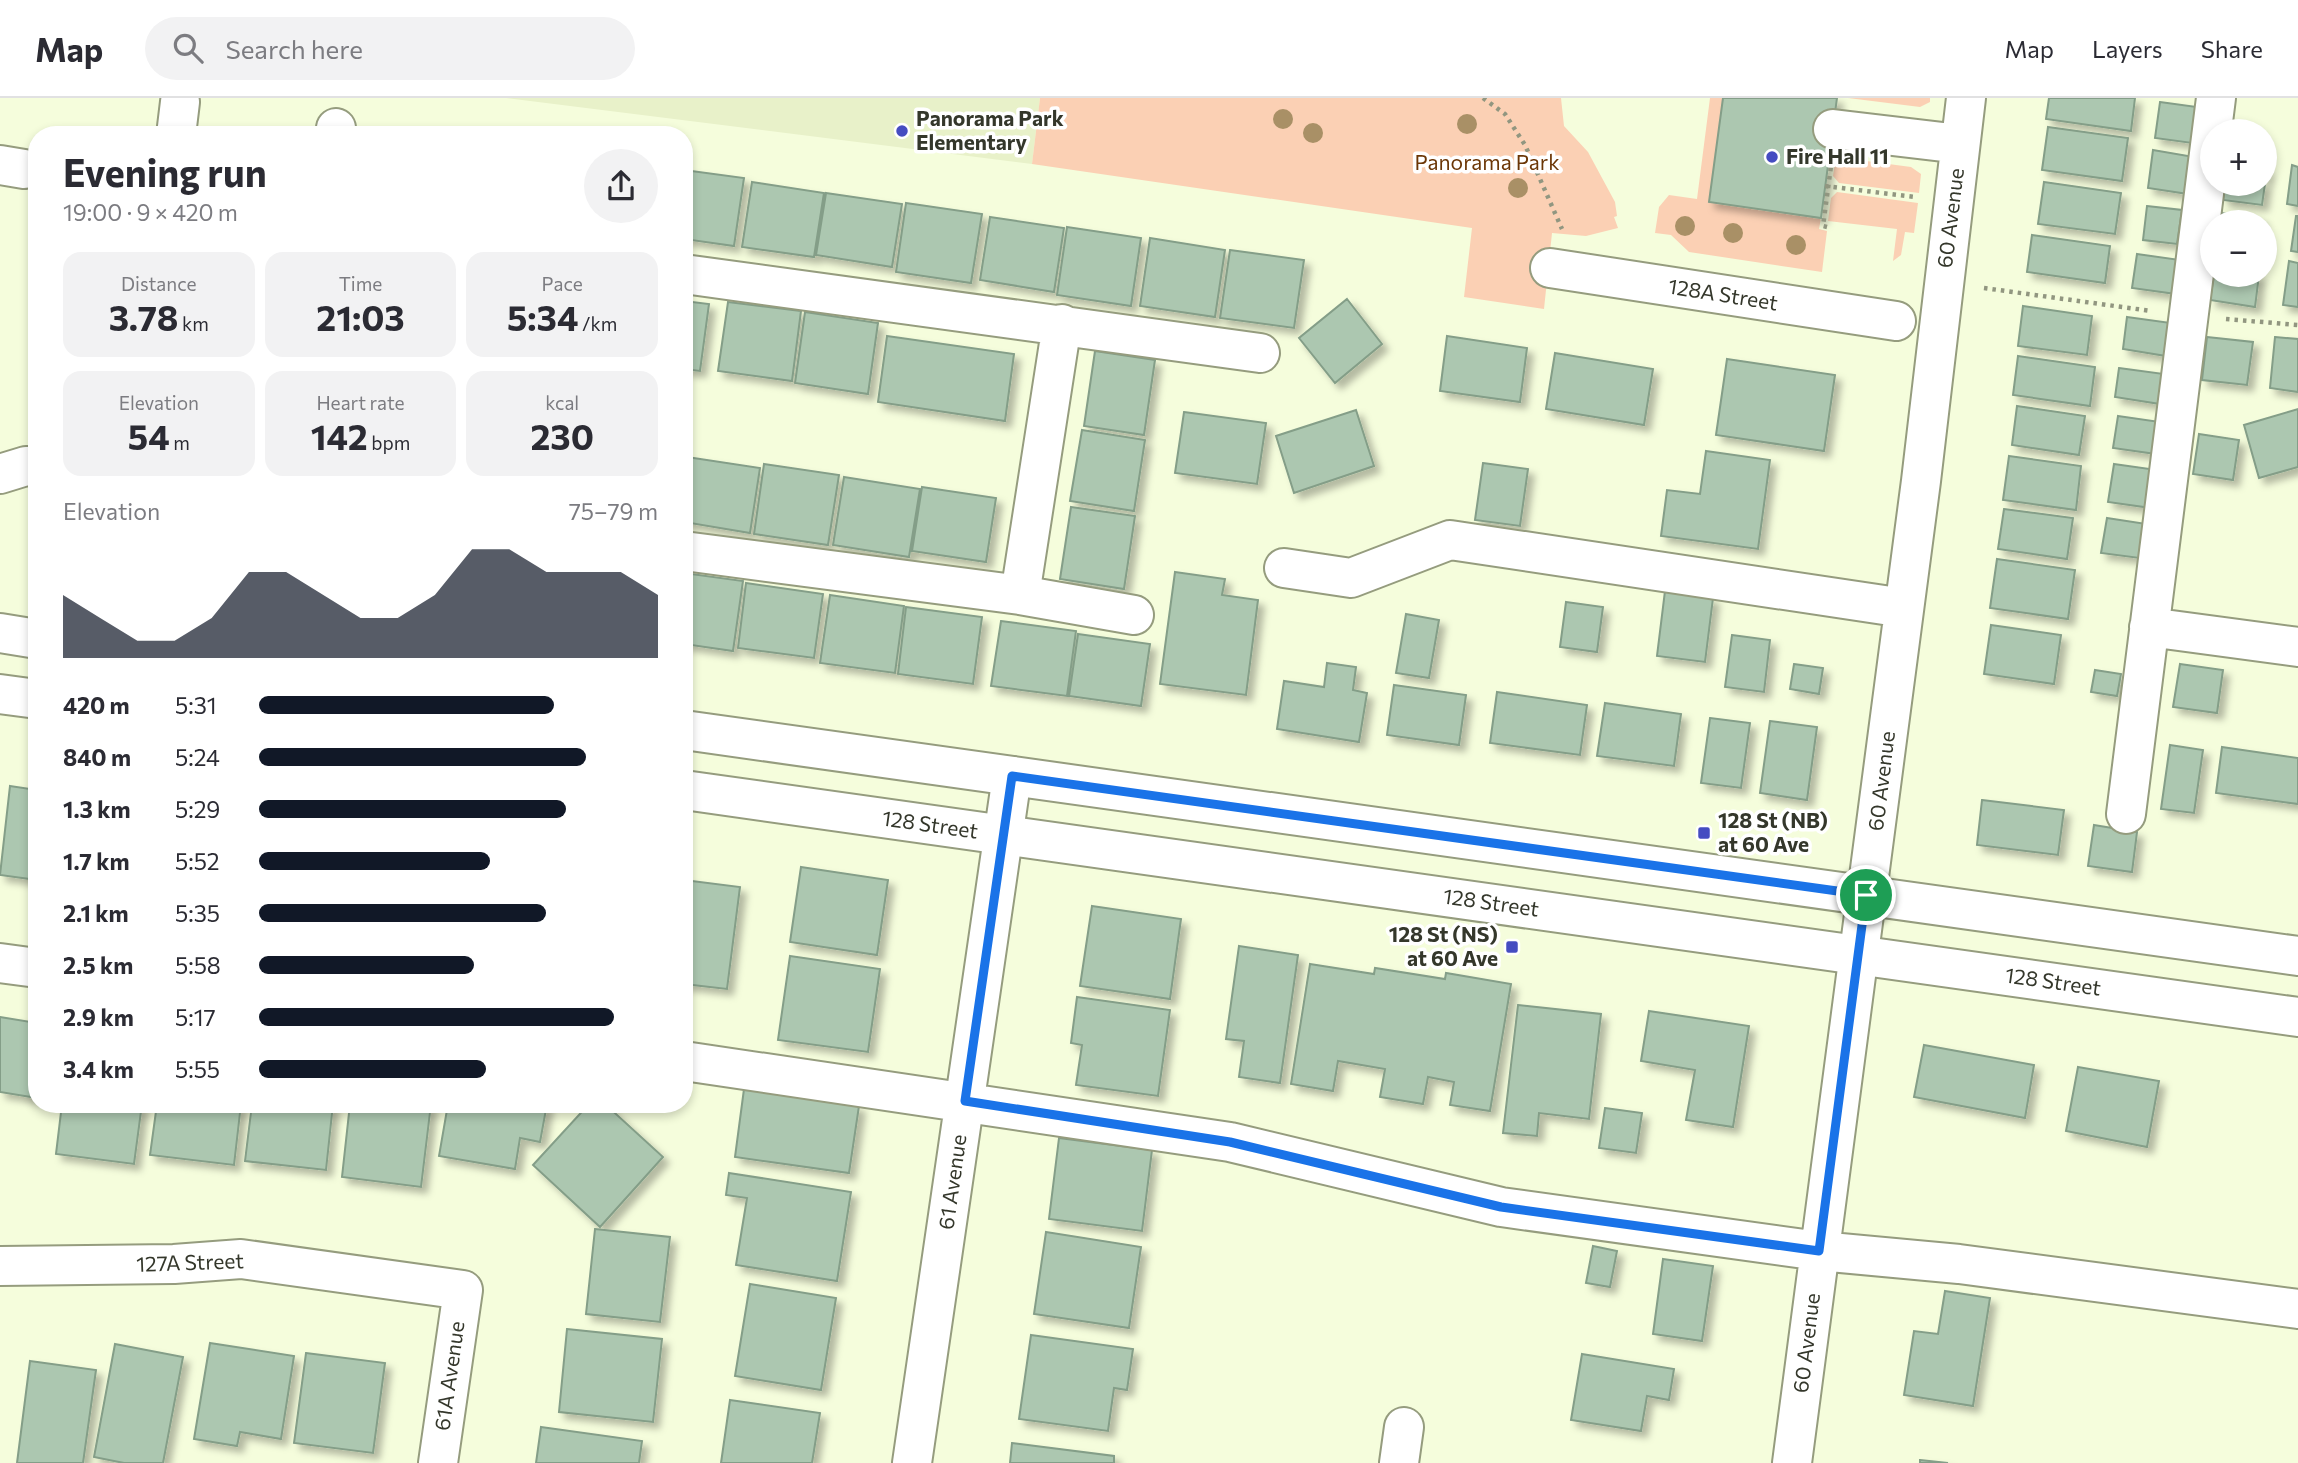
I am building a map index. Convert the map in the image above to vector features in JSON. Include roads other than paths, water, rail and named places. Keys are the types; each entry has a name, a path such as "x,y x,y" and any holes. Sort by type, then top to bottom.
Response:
{"main road":[{"name":"60 Avenue","path":"1792,1463 1904,608 1966,98"},
{"path":"2126,814 2216,98"},
{"path":"1835,129 1960,144"},
{"name":"128A Street","path":"1557,251 1896,321"},
{"path":"693,275 1260,353"},
{"path":"1020,595 1062,324"},
{"path":"0,474 28,466"},
{"path":"1284,568 1351,578 1450,540 1904,608"},
{"path":"693,552 1020,595 1134,615"},
{"path":"2149,627 2298,647"},
{"path":"0,634 28,638"},
{"path":"0,694 28,698"},
{"path":"693,731 2298,956"},
{"name":"61 Avenue","path":"912,1463 1012,776"},
{"name":"128 Street","path":"693,791 2298,1017"},
{"path":"0,963 28,967"},
{"path":"693,1062 1230,1142 1501,1207 1819,1251 1959,1264 2298,1309"},
{"name":"127A Street","path":"0,1266 174,1264 241,1259 463,1290"},
{"name":"61A Avenue","path":"438,1463 463,1290"}],"place":[{"name":"Panorama Park Elementary","path":"902,131"},
{"name":"Fire Hall 11","path":"1772,157"},
{"name":"128 St (NB) at 60 Ave","path":"1704,833"},
{"name":"128 St (NS) at 60 Ave","path":"1512,947"}],"park label":[{"name":"Panorama Park","path":"1487,163"}]}
